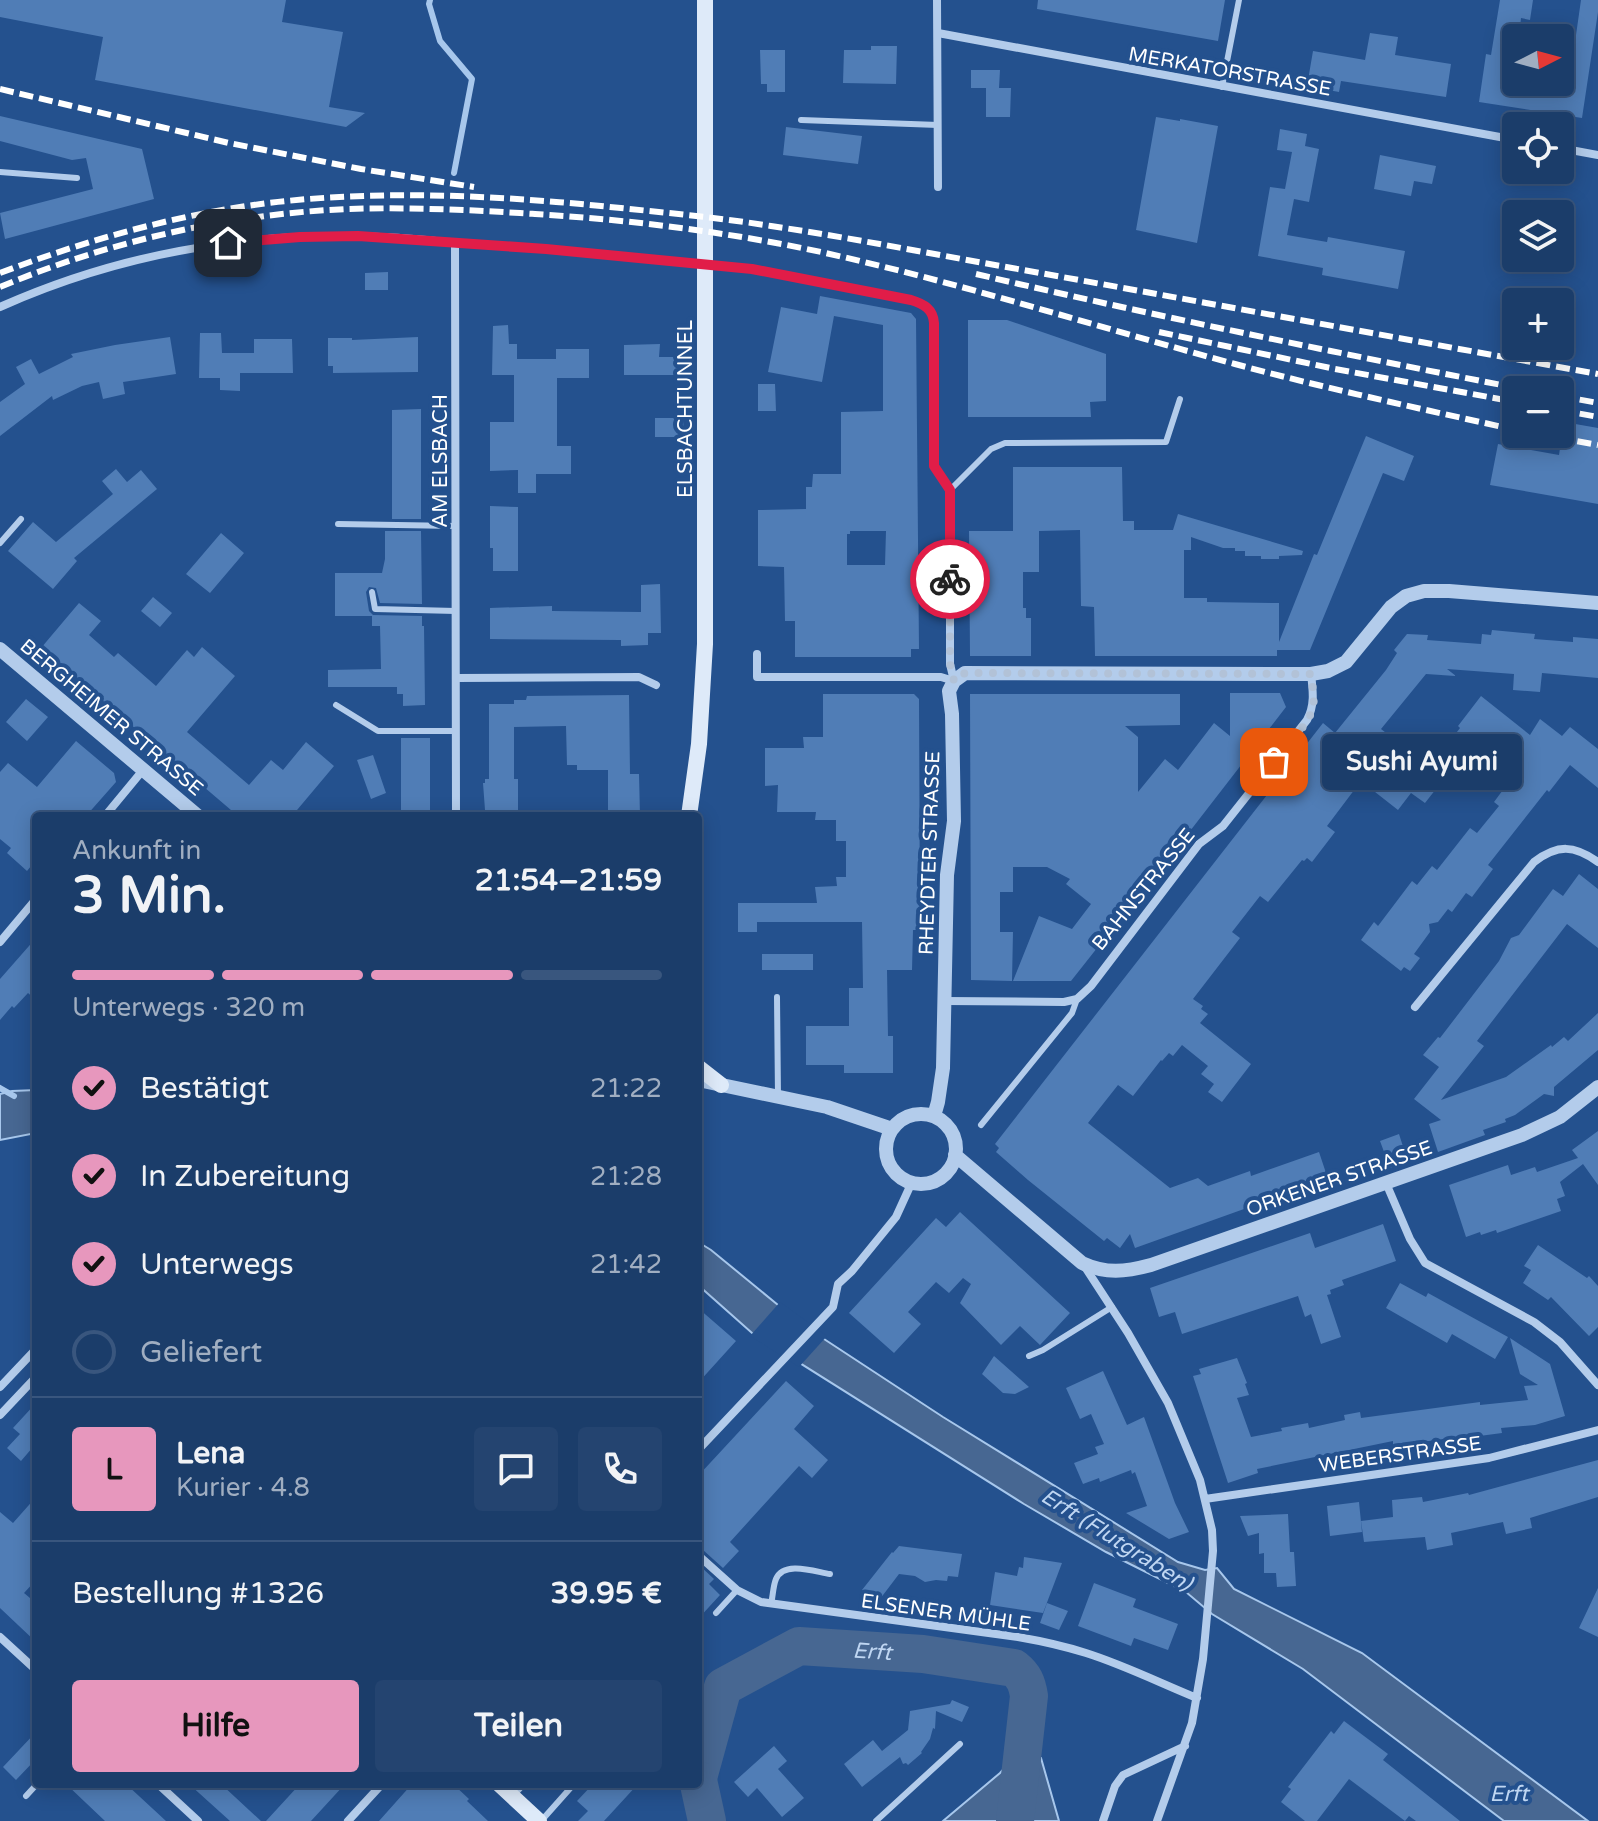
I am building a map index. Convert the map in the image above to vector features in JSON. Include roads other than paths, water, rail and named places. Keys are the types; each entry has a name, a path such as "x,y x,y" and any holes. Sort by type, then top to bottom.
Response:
{"main road":[{"name":"ELSBACHTUNNEL","path":"690,812 704,685 705,0"},
{"path":"702,1070 721,1085"},
{"path":"518,1790 540,1821"}],"street":[{"path":"937,0 938,187"},
{"name":"MERKATORSTRASSE","path":"938,33 1502,137"},
{"path":"1574,151 1598,155"},
{"path":"0,307 129,262 209,245 338,236 455,243"},
{"name":"AM ELSBACH","path":"455,243 456,812"},
{"name":"RHEYDTER STRASSE","path":"934,1116 943,1068 947,875 954,821 949,691 954,681 950,664 950,490"},
{"path":"757,654 757,677 941,677 954,681 965,673 1311,674 1328,671 1346,662 1395,603 1414,593 1438,591 1598,603"},
{"name":"BERGHEIMER STRASSE","path":"0,649 193,812"},
{"name":"BAHNSTRASSE","path":"1077,999 1091,986 1199,844 1223,826 1307,720 1314,699 1311,674"},
{"path":"456,678 639,677 656,685"},
{"path":"108,812 143,770"},
{"path":"1415,1007 1540,858 1564,848 1582,852 1598,862"},
{"path":"0,942 32,904"},
{"path":"945,1001 1064,1002 1077,999"},
{"path":"702,1081 827,1107 892,1129"},
{"name":"ORKENER STRASSE","path":"1082,1263 1111,1272 1136,1269 1538,1129 1560,1117 1598,1087"},
{"path":"911,1116 934,1116 947,1125 955,1139 955,1155 947,1172 940,1178 931,1182 912,1182 898,1174 889,1161 887,1145 892,1129 911,1116"},
{"path":"955,1155 1082,1263 1142,1355 1168,1403 1205,1499 1213,1551 1197,1698 1185,1746 1157,1821"},
{"path":"702,1446 833,1307 838,1284 896,1217 912,1182"},
{"path":"1386,1183 1410,1239 1425,1263 1534,1322 1560,1342 1598,1385"},
{"path":"0,1387 32,1353"},
{"path":"0,1415 32,1381"},
{"name":"WEBERSTRASSE","path":"1205,1499 1489,1458 1598,1430"},
{"name":"ELSENER MÜHLE","path":"702,1559 737,1590 753,1599 1053,1644 1111,1662 1197,1698"},
{"path":"0,1637 32,1666"},
{"path":"1103,1821 1115,1786 1123,1775 1185,1746"},
{"path":"162,1788 198,1821"},
{"path":"348,1821 378,1788"}],"lane":[{"path":"1222,87 1239,0"},
{"path":"801,120 938,125"},
{"path":"0,172 77,178"},
{"name":"RHEYDTER STRASSE","path":"455,243 752,269 922,304 931,310 935,329 934,466 950,490"},
{"path":"950,490 991,449 1005,443 1166,442 1180,399"},
{"path":"0,543 21,519"},
{"path":"338,524 456,526"},
{"path":"372,592 375,609 456,611"},
{"path":"336,705 378,731 456,731"},
{"path":"777,997 778,1096"},
{"path":"981,1125 1072,1013 1077,999"},
{"path":"1029,1356 1112,1307"},
{"path":"771,1604 776,1579 783,1571 791,1568 830,1574"},
{"path":"716,1613 737,1590"},
{"path":"876,1821 960,1744"},
{"path":"26,1796 33,1788"},
{"path":"540,1821 570,1788"}],"water":[{"path":"32,1090 32,1134 0,1140 0,1094"},
{"name":"Erft","path":"702,1244 824,1339 943,1417 1178,1562 1205,1570 1217,1568 1234,1589 1362,1653 1588,1821 1504,1821 1303,1669 1212,1614 1186,1592 1106,1552 1024,1504 752,1333 702,1289"},
{"path":"1041,1758 1059,1821 943,1821 1011,1761"}],"waterway":[{"path":"430,0 440,41 472,79 454,173"},
{"path":"0,1088 14,1096"},
{"name":"Erft","path":"702,1763 723,1687 799,1646 923,1654 1014,1668 1024,1680 1029,1696 1015,1821"},
{"name":"Erft","path":"700,1788 707,1821"}],"railway":[{"path":"0,89 229,143 474,187"},
{"path":"0,273 132,230 233,208 351,196 518,199 686,215 801,231 1598,374"},
{"path":"0,287 127,243 215,224 303,212 395,208 607,220 715,233 873,264 1270,373 1502,427"},
{"path":"976,274 1251,335 1502,385"},
{"path":"1159,332 1502,399"},
{"path":"1574,399 1598,403"},
{"path":"1574,413 1598,417"},
{"path":"1574,441 1598,445"}],"place":[{"name":"Sushi Ayumi","path":"1274,762"}],"water label":[{"name":"Erft (Flutgraben)","path":"1117,1539"}]}
